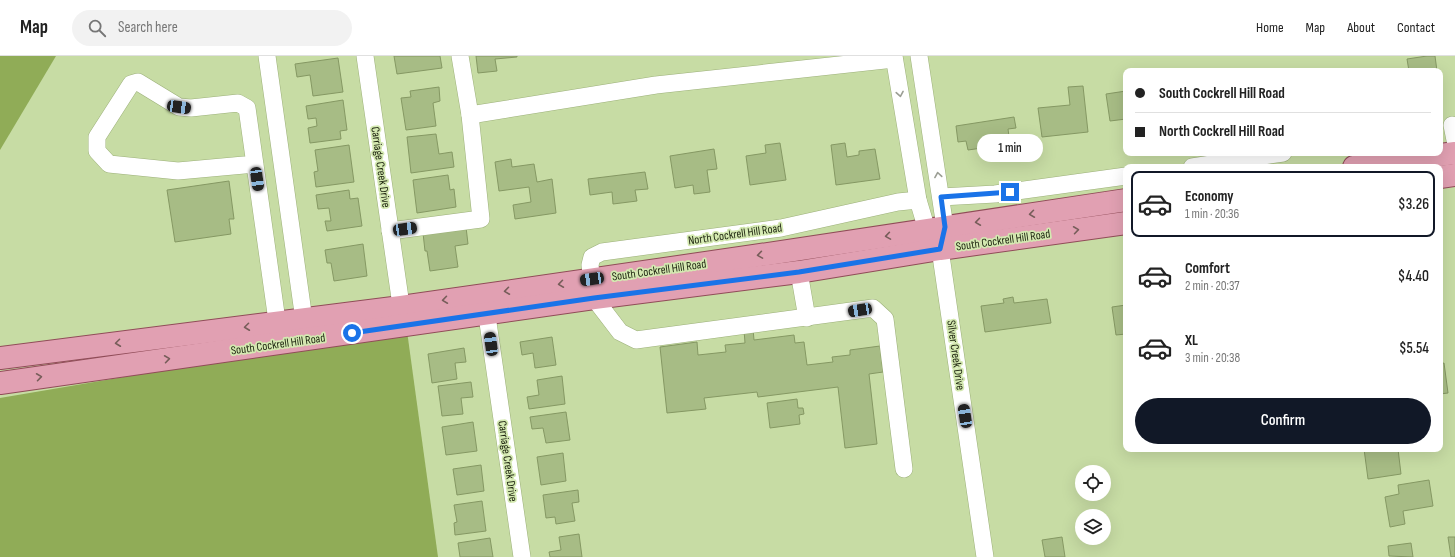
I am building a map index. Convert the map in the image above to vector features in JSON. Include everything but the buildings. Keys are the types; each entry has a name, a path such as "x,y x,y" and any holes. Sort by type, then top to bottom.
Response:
{"main road":[{"path":"1443,155 1455,153"},
{"path":"1376,164 1433,156"},
{"path":"1443,177 1455,175"},
{"name":"South Cockrell Hill Road","path":"593,289 754,256 1123,200"},
{"name":"South Cockrell Hill Road","path":"0,383 279,333 593,289 799,272 940,249 1123,223"},
{"name":"South Cockrell Hill Road","path":"0,358 279,333 304,320 402,316"}],"street":[{"path":"267,56 304,320"},
{"name":"Carriage Creek Drive","path":"365,56 402,316"},
{"path":"390,231 481,218 470,115 460,56"},
{"name":"Silver Creek Drive","path":"919,56 941,197 936,228 985,557"},
{"path":"470,115 656,85 894,57"},
{"name":"Silver Creek Drive","path":"894,57 918,200 936,228"},
{"path":"255,164 178,171 109,164 97,151 97,137 131,84 138,82 179,107 191,108 238,103 247,108 255,164 279,333"},
{"path":"1234,164 1270,156"},
{"path":"941,197 995,194 1123,176"},
{"name":"North Cockrell Hill Road","path":"593,289 590,265 592,257 602,252 781,228 898,202 918,200"},
{"path":"799,272 807,318"},
{"path":"593,289 620,332 636,340 873,308 885,319 904,470"},
{"name":"Carriage Creek Drive","path":"485,304 522,557"}],"green space":[{"path":"0,56 56,56 0,150"},
{"path":"407,331 438,557 0,557 0,398 318,344"}],"route":[{"path":"352,333 594,298 799,272 940,249 945,227 941,197 1010,192"}]}
